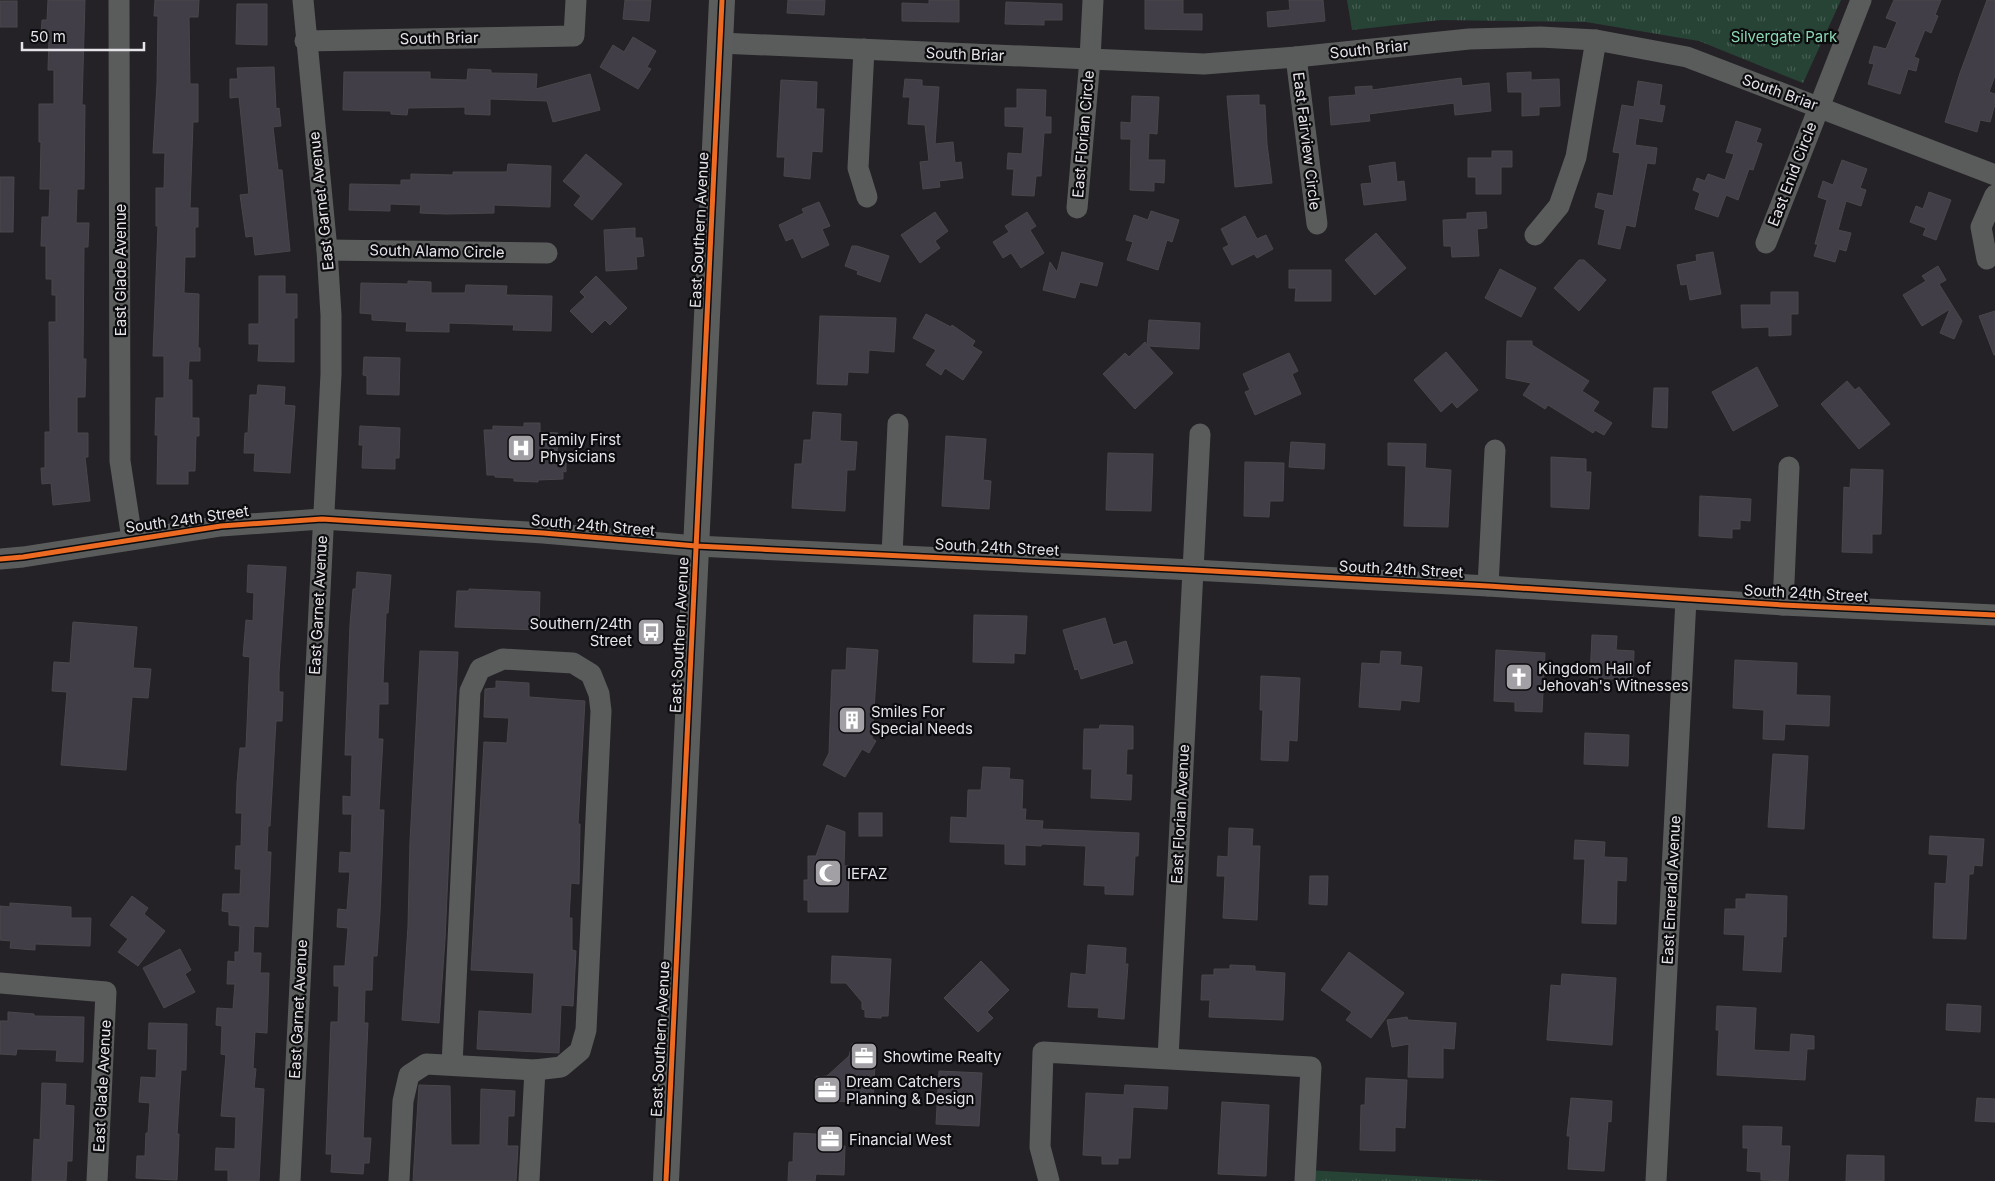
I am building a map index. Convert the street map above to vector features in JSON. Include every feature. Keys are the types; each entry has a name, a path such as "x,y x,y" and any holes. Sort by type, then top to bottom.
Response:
{"main road":[{"name":"East Southern Avenue","path":"666,1181 722,0"}],"street":[{"name":"East Glade Avenue","path":"119,0 120,461 132,539"},
{"name":"East Garnet Avenue","path":"290,1181 322,519 331,374 331,315 327,250 305,41 303,0"},
{"name":"South Briar","path":"305,41 574,36 576,0"},
{"path":"1090,59 1093,0"},
{"name":"East Enid Circle","path":"1766,242 1861,0"},
{"name":"South Briar","path":"720,43 1204,64 1296,58 1469,39 1540,37 1596,40 1686,57 1995,175"},
{"path":"1535,235 1560,206 1576,157 1596,40"},
{"path":"864,49 858,168 867,197"},
{"name":"East Fairview Circle","path":"1296,58 1317,224"},
{"name":"East Florian Circle","path":"1076,208 1090,59"},
{"path":"1987,259 1981,227 1995,195"},
{"name":"South Alamo Circle","path":"327,250 547,253"},
{"path":"892,555 898,424"},
{"path":"1193,570 1200,434"},
{"path":"1488,586 1495,450"},
{"path":"1783,605 1789,467"},
{"name":"South 24th Street","path":"0,559 221,526 322,519 544,533 696,546 1193,570 1995,616"},
{"name":"East Florian Avenue","path":"1168,1058 1193,570"},
{"name":"East Emerald Avenue","path":"1656,1181 1686,599"},
{"path":"399,1181 403,1101 409,1075 426,1064 536,1070 561,1067 580,1051 586,1030 601,712 599,694 592,674 573,663 503,659 480,669 470,691 452,1065"},
{"name":"East Glade Avenue","path":"0,983 106,992 97,1181"},
{"path":"1049,1181 1040,1147 1043,1052 1311,1067 1305,1181"},
{"path":"529,1181 536,1070"}],"green space":[{"name":"Silvergate Park","path":"1347,0 1841,0 1803,83 1699,41 1586,22 1441,20 1352,30"},
{"path":"1306,1170 1502,1181 1305,1181"}],"building":[{"path":"48,0 85,0 82,105 85,105 84,189 77,189 76,223 89,223 88,247 84,247 83,359 86,359 85,397 77,397 77,433 88,433 88,457 85,457 90,501 53,505 51,483 42,484 41,468 45,468 45,432 50,432 49,322 56,322 56,295 52,295 52,279 46,279 46,246 41,246 42,217 49,217 50,189 40,189 41,142 39,142 39,104 54,104 54,70 48,70 49,37 41,37 42,20 47,20"},
{"path":"155,0 199,0 198,17 189,17 190,84 198,84 198,122 193,122 190,208 198,208 198,227 195,227 195,257 185,257 184,293 199,294 198,348 200,348 200,361 189,361 188,380 192,380 192,418 199,418 199,436 196,436 195,471 188,471 188,484 157,484 158,435 155,435 156,398 164,398 164,356 153,356 158,226 156,226 156,188 164,188 165,153 153,153 158,16 154,16"},
{"path":"625,0 651,0 649,21 623,19"},
{"path":"788,0 825,0 824,15 787,13"},
{"path":"929,0 959,0 959,22 902,21 902,3 929,4"},
{"path":"1145,0 1183,0 1183,14 1202,14 1202,30 1145,29"},
{"path":"1289,0 1323,0 1325,21 1268,27 1267,12 1290,10"},
{"path":"1894,0 1941,0 1935,15 1938,16 1931,33 1925,30 1914,57 1919,59 1916,71 1908,69 1900,94 1868,84 1874,64 1869,63 1874,46 1886,49 1897,22 1886,18"},
{"path":"1987,0 1995,0 1995,76 1989,92 1995,94 1995,104 1990,122 1980,120 1977,132 1945,122 1960,73"},
{"path":"0,1 17,1 17,27 0,27"},
{"path":"1006,2 1062,4 1062,20 1044,20 1044,25 1005,24"},
{"path":"237,4 267,4 267,45 236,44"},
{"path":"633,37 656,51 647,67 651,69 638,89 600,67 613,45 624,52"},
{"path":"274,67 276,109 279,108 281,126 273,127 278,170 282,170 290,251 255,255 253,236 246,237 240,195 249,194 239,97 230,98 230,79 238,79 237,68"},
{"path":"468,69 491,70 491,73 537,74 536,89 590,74 600,110 553,122 547,101 490,99 490,115 465,114 465,107 408,108 407,115 391,114 391,111 343,110 344,72 430,72 430,79 467,80"},
{"path":"1531,72 1531,80 1559,79 1560,106 1539,107 1539,115 1522,116 1522,92 1508,92 1507,73"},
{"path":"1461,78 1462,86 1489,83 1491,111 1455,115 1454,103 1369,114 1370,121 1331,125 1329,97 1356,95 1355,87 1372,86 1372,90"},
{"path":"905,79 922,80 922,86 939,87 935,144 953,142 955,163 961,162 963,178 939,181 940,187 923,189 920,162 929,161 925,125 908,124 910,97 903,97"},
{"path":"781,80 817,82 816,109 824,109 822,152 812,151 810,179 784,176 785,157 777,157"},
{"path":"1638,81 1662,85 1659,105 1665,106 1662,122 1639,118 1635,145 1657,148 1655,164 1647,163 1635,227 1626,225 1620,249 1598,244 1605,210 1595,207 1598,193 1613,196 1620,153 1613,152 1622,105 1634,107"},
{"path":"1017,89 1046,90 1045,117 1051,117 1051,133 1044,133 1041,176 1036,176 1034,196 1012,195 1014,169 1007,169 1008,153 1022,154 1024,127 1005,126 1005,108 1017,108"},
{"path":"1259,95 1259,105 1265,105 1272,183 1235,187 1227,96"},
{"path":"1132,96 1159,97 1157,134 1149,133 1148,160 1165,160 1164,183 1154,182 1154,191 1130,190 1131,139 1121,139 1121,122 1131,123"},
{"path":"1736,121 1761,129 1756,142 1762,144 1753,170 1749,169 1738,200 1726,195 1718,217 1695,209 1700,193 1693,190 1697,178 1705,181 1708,174 1725,180 1734,154 1726,152"},
{"path":"1492,151 1512,151 1512,167 1501,167 1501,194 1476,194 1476,177 1468,177 1468,158 1492,158"},
{"path":"586,154 622,184 592,220 574,205 581,196 563,181"},
{"path":"1842,160 1867,169 1860,188 1866,190 1861,206 1846,201 1838,230 1851,233 1846,251 1839,249 1835,262 1814,256 1818,244 1815,244 1827,200 1818,197 1823,181 1833,185"},
{"path":"1395,162 1397,182 1404,181 1406,200 1364,205 1361,184 1372,183 1369,166"},
{"path":"508,164 551,166 550,207 494,205 494,213 446,214 420,213 421,205 390,204 390,211 349,210 350,184 401,185 401,180 411,180 411,174 453,175 453,172 507,172"},
{"path":"0,177 14,177 13,232 0,232"},
{"path":"1929,192 1951,200 1936,240 1923,235 1926,228 1910,222 1916,206 1923,209"},
{"path":"819,202 830,226 822,229 829,245 802,258 793,238 786,241 779,225 804,213 802,209"},
{"path":"1151,211 1179,220 1172,242 1167,240 1158,270 1127,260 1133,242 1126,240 1134,215 1148,220"},
{"path":"935,212 948,231 935,241 940,248 920,263 901,235"},
{"path":"1027,212 1036,226 1030,230 1044,253 1021,268 1011,253 1003,258 993,242 1009,232 1005,226"},
{"path":"1486,212 1487,228 1477,229 1479,256 1452,257 1451,246 1444,246 1443,220 1467,219 1467,213"},
{"path":"1245,216 1257,239 1266,235 1273,249 1257,258 1254,254 1232,265 1223,248 1229,245 1221,229"},
{"path":"635,228 635,238 642,238 644,256 636,257 637,269 606,271 604,230"},
{"path":"1376,233 1406,268 1375,295 1345,260"},
{"path":"852,246 889,256 880,282 857,274 858,271 845,266"},
{"path":"1062,252 1103,263 1097,286 1080,282 1075,298 1043,290 1050,262 1057,272"},
{"path":"1713,252 1721,294 1690,300 1687,284 1681,285 1677,265 1697,261 1696,255"},
{"path":"1579,260 1584,260 1606,280 1579,311 1554,288"},
{"path":"1938,266 1946,280 1939,284 1962,321 1954,339 1940,333 1950,309 1922,326 1903,295 1926,281 1922,276"},
{"path":"1500,269 1536,288 1521,317 1485,298"},
{"path":"1289,270 1331,270 1331,301 1295,301 1296,288 1289,288"},
{"path":"259,276 285,276 285,294 297,294 297,318 294,318 294,362 258,361 259,344 249,344 249,324 259,324"},
{"path":"596,276 627,308 610,325 605,320 592,333 570,311 585,297 580,292"},
{"path":"408,281 431,282 431,293 465,293 466,285 507,286 506,295 552,296 551,331 513,330 514,325 449,323 449,332 406,331 407,322 372,320 372,314 360,313 361,283 408,284"},
{"path":"1771,292 1798,292 1798,314 1791,314 1791,335 1769,336 1769,327 1742,328 1741,305 1771,305"},
{"path":"1995,311 1995,355 1994,355 1979,316"},
{"path":"926,314 951,327 952,325 975,341 972,346 982,352 963,380 945,368 941,375 926,365 936,350 913,338"},
{"path":"820,316 896,318 894,352 869,350 868,373 848,372 847,385 817,384"},
{"path":"1149,320 1200,323 1199,349 1148,346 1173,373 1135,409 1103,374 1125,353 1129,357 1145,342 1147,345"},
{"path":"1507,341 1532,341 1532,345 1589,381 1582,391 1599,402 1593,411 1612,423 1604,435 1595,430 1593,433 1548,405 1545,409 1523,395 1531,383 1506,378"},
{"path":"1446,352 1478,390 1457,408 1452,402 1441,412 1414,380"},
{"path":"1289,353 1298,371 1292,374 1301,394 1255,415 1245,392 1250,390 1243,374"},
{"path":"364,357 400,358 399,395 367,394 367,376 363,375"},
{"path":"1757,367 1778,406 1733,431 1712,392"},
{"path":"1847,381 1855,390 1859,387 1890,424 1859,449 1821,404"},
{"path":"258,385 285,387 284,405 295,406 290,473 254,471 255,453 244,453 245,433 248,433 250,395 257,395"},
{"path":"1654,388 1668,388 1667,428 1652,427"},
{"path":"813,412 841,414 840,441 857,442 855,470 847,470 845,511 792,508 795,464 802,464 804,440 811,440"},
{"name":"Family First Physicians","path":"524,423 540,423 540,432 558,433 557,452 565,452 566,458 566,472 563,471 563,479 538,480 538,482 514,481 514,478 487,475 484,430 493,430 493,426 524,427"},
{"path":"360,426 400,428 399,458 395,458 395,469 362,468 363,445 359,445"},
{"path":"946,436 986,439 983,480 991,481 989,509 942,506"},
{"path":"1291,442 1325,444 1324,469 1289,467"},
{"path":"1388,443 1426,444 1425,468 1451,470 1448,527 1404,526 1406,466 1388,465"},
{"path":"1108,453 1153,454 1151,511 1106,510"},
{"path":"1551,457 1586,459 1586,472 1591,472 1589,509 1551,507"},
{"path":"1245,462 1284,463 1283,501 1270,501 1269,517 1244,516"},
{"path":"1851,469 1883,470 1881,534 1872,534 1872,553 1842,552 1844,487 1850,488"},
{"path":"1700,496 1751,499 1750,521 1740,520 1740,529 1732,529 1732,538 1699,536"},
{"path":"248,565 286,567 279,673 279,692 283,692 282,721 276,721 270,826 268,826 267,852 271,852 268,927 254,926 253,953 261,953 260,973 269,973 267,1033 255,1032 253,1068 256,1069 254,1088 264,1089 259,1181 228,1181 228,1170 215,1170 216,1148 235,1149 236,1117 221,1116 226,1055 221,1054 222,1026 216,1025 217,1008 233,1009 235,984 227,984 228,961 235,962 235,952 239,952 240,926 229,925 229,912 222,911 223,894 240,894 241,869 235,869 236,846 241,846 242,813 236,813 237,783 240,748 246,748 250,657 243,656 246,620 253,621 254,593 247,592"},
{"path":"357,572 391,575 388,613 386,613 383,683 388,683 388,704 379,704 378,739 383,739 379,810 384,810 380,912 377,956 373,956 372,990 365,990 364,1023 368,1023 363,1138 371,1138 369,1163 364,1163 363,1174 331,1172 332,1154 326,1154 331,1022 338,1022 339,986 334,986 334,966 345,966 348,928 337,927 338,909 347,910 350,872 339,872 340,852 351,853 352,814 343,814 343,796 351,797 352,755 345,755 350,625 353,589 356,589"},
{"path":"469,589 540,592 539,630 455,627 457,591 469,591"},
{"path":"974,615 1027,616 1025,654 1014,653 1014,663 973,662"},
{"path":"1105,618 1113,645 1126,641 1133,663 1081,679 1078,669 1075,670 1063,630"},
{"path":"73,622 137,627 133,668 151,669 148,698 132,697 126,770 61,765 67,692 52,691 54,662 70,663"},
{"path":"1592,635 1617,636 1616,650 1634,651 1633,680 1590,678"},
{"name":"Smiles For Special Needs","path":"847,648 878,650 872,738 876,741 869,753 862,749 845,777 823,765 829,753 832,670 846,670"},
{"name":"Kingdom Hall of Jehovah's Witnesses","path":"1496,650 1545,653 1542,712 1515,711 1515,702 1494,701"},
{"path":"420,651 458,652 445,940 439,1023 402,1020"},
{"path":"1381,651 1401,652 1400,665 1422,667 1419,702 1401,700 1400,710 1359,707 1362,663 1380,664"},
{"path":"1735,660 1797,663 1796,695 1830,696 1829,726 1785,724 1784,740 1763,739 1764,710 1733,708"},
{"path":"1261,676 1300,678 1297,741 1289,740 1288,761 1261,760 1263,710 1260,710"},
{"path":"496,681 529,683 529,697 585,701 578,824 580,824 579,884 571,883 569,918 572,918 572,950 576,951 573,1006 561,1005 559,1053 477,1049 479,1011 532,1014 534,973 471,970 484,742 507,743 509,718 484,717 485,689 496,688"},
{"path":"1100,725 1133,726 1133,749 1127,749 1126,775 1132,775 1131,800 1091,798 1092,769 1083,769 1084,729 1099,729"},
{"path":"1585,733 1629,735 1628,766 1584,764"},
{"path":"1773,754 1808,756 1804,829 1768,827"},
{"path":"983,767 1010,768 1009,779 1023,780 1022,809 1026,809 1025,820 1043,821 1042,829 1139,833 1138,856 1135,856 1133,895 1105,894 1105,886 1084,885 1086,846 1025,845 1025,865 1005,864 1005,844 950,842 951,817 967,818 968,790 981,790"},
{"path":"859,813 882,813 882,836 859,836"},
{"name":"IEFAZ","path":"827,825 845,832 844,866 849,866 848,912 808,912 808,900 804,900 804,880 808,880 808,856 816,856"},
{"path":"1229,828 1253,829 1252,846 1260,846 1257,920 1223,918 1225,876 1217,876 1218,856 1228,857"},
{"path":"1930,836 1984,839 1982,866 1974,865 1973,874 1969,874 1966,939 1933,938 1935,883 1946,884 1948,855 1929,854"},
{"path":"1575,840 1605,842 1604,857 1627,858 1626,881 1617,880 1616,924 1582,923 1585,859 1574,859"},
{"path":"1310,876 1328,876 1327,905 1309,904"},
{"path":"1746,894 1787,896 1786,937 1783,936 1781,972 1743,970 1745,935 1724,934 1725,909 1736,909 1736,899 1746,899"},
{"path":"132,896 148,908 144,914 165,931 138,966 118,952 128,939 110,925"},
{"path":"10,903 71,907 71,918 91,918 90,946 35,944 35,950 10,948 11,941 0,940 0,906 10,907"},
{"path":"1088,945 1126,948 1125,964 1128,964 1124,1019 1098,1017 1099,1008 1068,1007 1071,973 1086,975"},
{"path":"180,949 191,970 185,974 195,992 164,1008 143,968"},
{"path":"1349,952 1404,993 1371,1038 1346,1020 1352,1012 1321,990"},
{"path":"832,956 891,959 888,1016 881,1016 881,1018 865,1017 862,1002 846,983 831,983"},
{"path":"981,961 1009,990 987,1012 993,1018 978,1032 944,998"},
{"path":"1230,965 1255,966 1255,971 1285,973 1283,1020 1209,1017 1210,1000 1201,1000 1202,975 1214,975 1214,969 1230,969"},
{"path":"1562,974 1616,978 1612,1045 1547,1040 1551,985 1561,986"},
{"path":"1947,1004 1981,1006 1980,1032 1946,1030"},
{"path":"1717,1006 1756,1008 1754,1050 1790,1052 1791,1034 1814,1036 1814,1049 1807,1049 1805,1080 1717,1075 1719,1030 1716,1030"},
{"path":"8,1012 34,1014 34,1016 84,1017 83,1062 56,1061 57,1050 17,1049 16,1055 0,1054 0,1021 8,1021"},
{"path":"1407,1017 1408,1020 1456,1023 1454,1049 1443,1048 1443,1078 1408,1077 1409,1044 1392,1047 1387,1020"},
{"path":"149,1023 187,1024 186,1070 181,1070 177,1134 179,1134 177,1180 136,1178 137,1156 145,1156 150,1103 139,1102 141,1077 156,1078 157,1049 148,1049"},
{"path":"852,1044 876,1045 873,1103 815,1100 816,1077 827,1076 849,1056"},
{"path":"939,1071 982,1073 979,1126 936,1124"},
{"path":"1366,1078 1407,1080 1405,1128 1395,1127 1395,1151 1360,1150 1361,1105 1365,1105"},
{"path":"42,1083 66,1084 65,1105 74,1106 72,1161 67,1161 66,1181 32,1181 34,1139 40,1140"},
{"path":"419,1085 450,1086 451,1145 480,1145 481,1089 515,1091 514,1116 508,1116 507,1146 518,1146 516,1181 413,1181"},
{"path":"1125,1085 1168,1087 1167,1109 1133,1107 1130,1158 1118,1158 1118,1164 1102,1164 1102,1156 1083,1155 1086,1093 1124,1095"},
{"path":"1571,1098 1612,1101 1611,1122 1608,1121 1604,1171 1568,1169 1570,1136 1567,1136"},
{"path":"1977,1098 1995,1099 1995,1122 1975,1121"},
{"path":"1222,1102 1269,1105 1266,1176 1218,1174"},
{"path":"1743,1126 1782,1127 1781,1146 1790,1146 1788,1181 1761,1180 1761,1172 1747,1171 1748,1148 1743,1148"},
{"path":"794,1133 836,1135 836,1145 845,1146 844,1175 816,1174 815,1181 788,1181 789,1162 793,1162"},
{"path":"1847,1155 1884,1156 1884,1181 1846,1181"}],"cycle path":[{"path":"666,1181 722,0"},
{"path":"0,559 221,526 322,519 543,533 696,546 1193,570 1783,605 1995,615"}],"place":[{"name":"Family First Physicians","path":"521,448"},
{"name":"Southern/24th Street","path":"651,632"},
{"name":"Kingdom Hall of Jehovah's Witnesses","path":"1519,677"},
{"name":"Smiles For Special Needs","path":"852,720"},
{"name":"IEFAZ","path":"828,873"},
{"name":"Showtime Realty","path":"864,1056"},
{"name":"Dream Catchers Planning & Design","path":"827,1090"},
{"name":"Financial West","path":"830,1139"}]}
